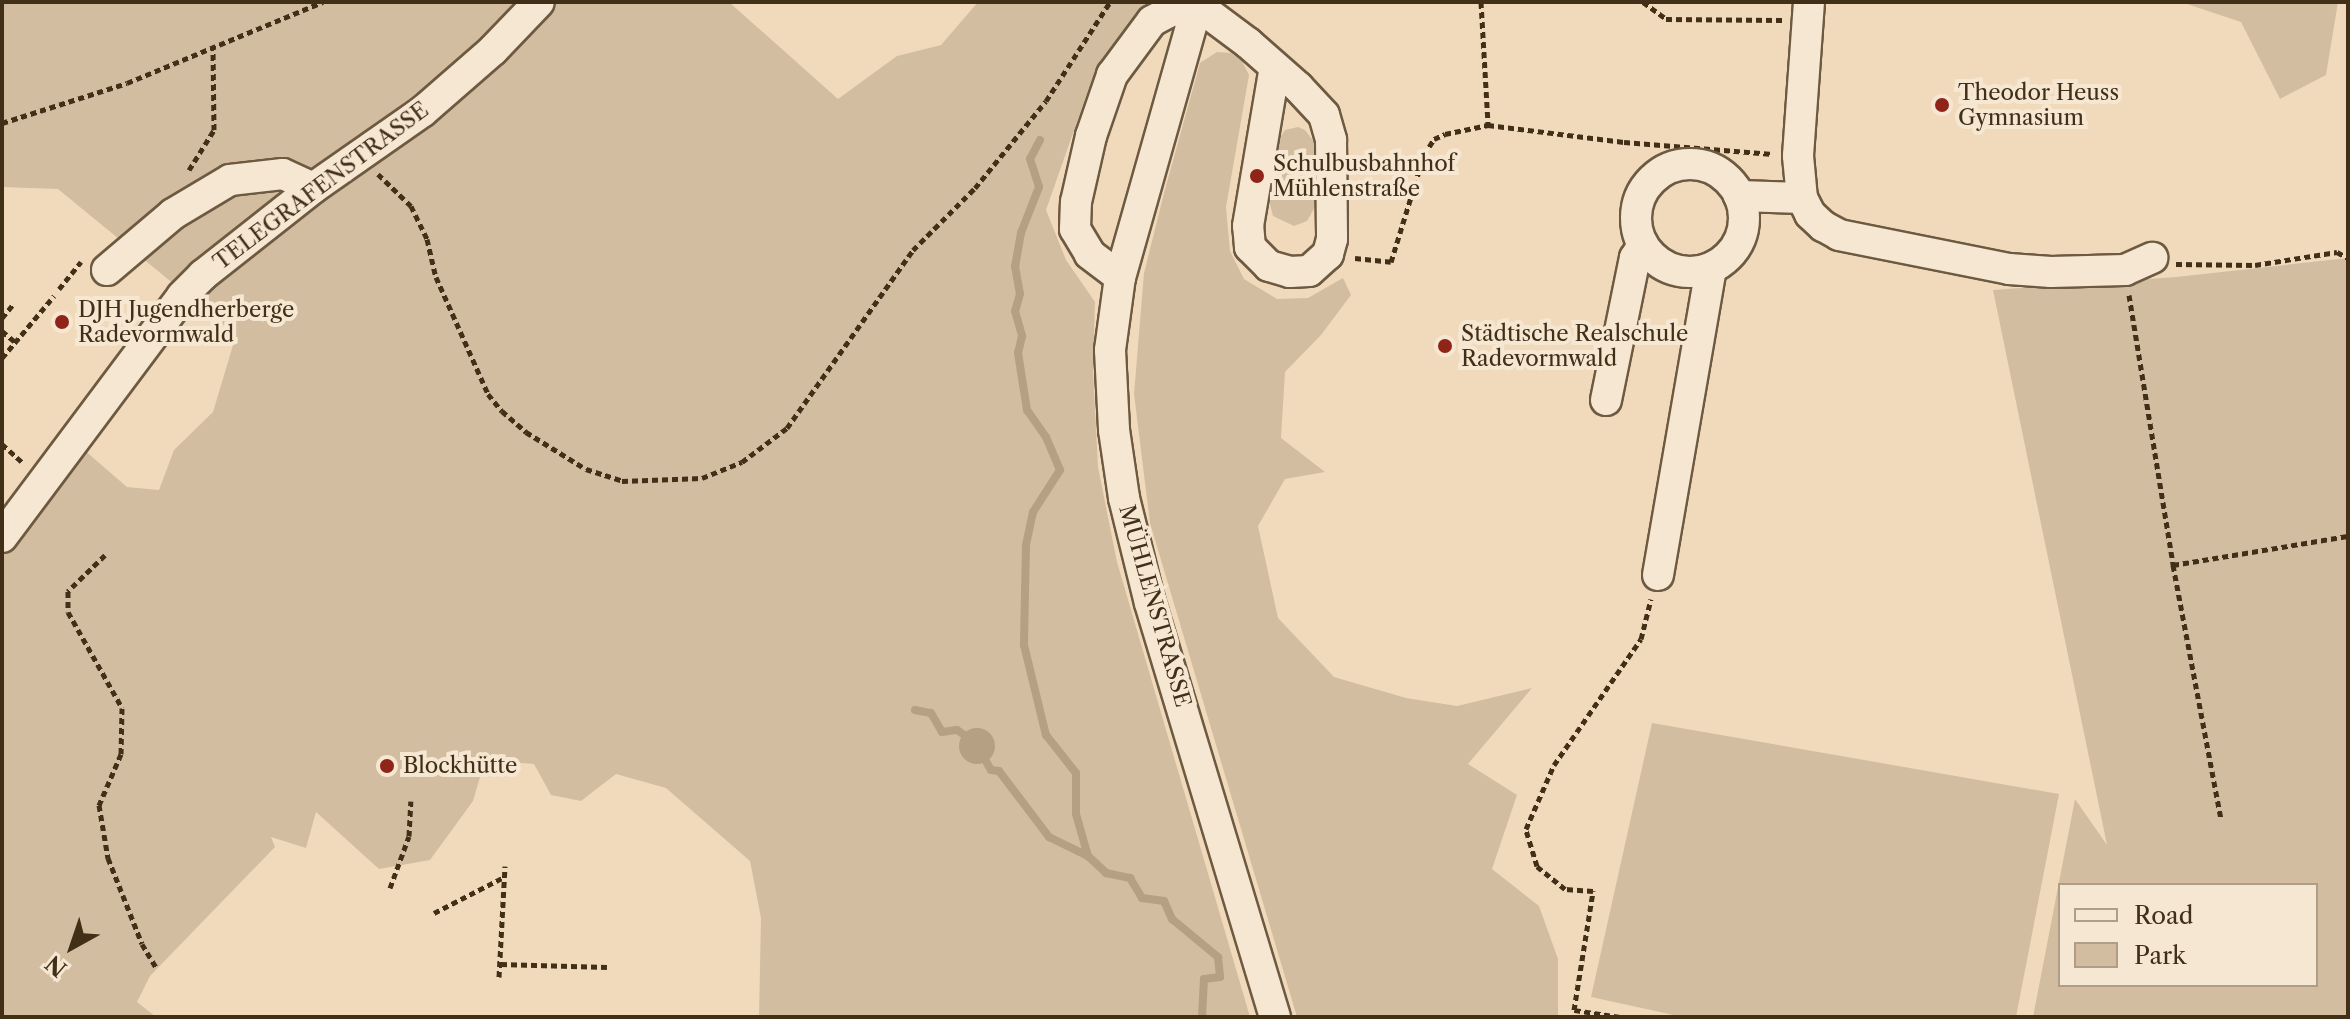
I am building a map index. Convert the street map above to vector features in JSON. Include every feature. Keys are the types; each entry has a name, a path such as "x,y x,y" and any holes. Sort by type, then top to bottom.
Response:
{"street":[{"name":"TELEGRAFENSTRASSE","path":"2,537 182,296 203,275 313,188 360,157 451,87 539,2"},
{"path":"1120,277 1090,254 1075,229 1076,202 1091,136 1112,75 1152,21 1169,12 1198,4 1275,67 1324,115 1331,140 1332,239 1328,254 1309,271 1290,272 1269,266 1250,247 1248,226 1275,67"},
{"name":"MÜHLENSTRASSE","path":"1198,4 1120,277 1110,350 1114,430 1124,498 1150,603 1275,1017"},
{"path":"1808,11 1798,156 1802,198 1810,214 1839,235 2009,269 2051,272 2138,264"},
{"path":"1685,165 1701,165 1724,176 1739,196 1744,213 1741,237 1728,256 1711,268 1689,272 1670,268 1652,256 1643,245 1637,229 1638,205 1648,185 1665,171 1685,165"},
{"path":"93,261 230,180 283,174 313,188"},
{"path":"1739,196 1802,198"},
{"path":"1606,400 1635,258 1643,245"},
{"path":"1658,575 1711,268"}],"path":[{"path":"2,123 127,83 323,2"},
{"path":"360,157 411,206 427,239 442,290 488,394 502,411 526,432 586,469 622,481 702,478 742,462 787,428 913,250 975,188 1046,101 1110,2"},
{"path":"1481,2 1488,125"},
{"path":"1643,2 1666,19 1808,11"},
{"path":"187,173 214,130 213,47"},
{"path":"1328,254 1391,262 1424,155 1434,139 1488,125 1624,142 1798,156"},
{"path":"2221,818 2173,565 2138,264 2255,265 2337,252 2348,258"},
{"path":"2,358 54,296"},
{"path":"2,318 14,303"},
{"path":"2,331 15,342"},
{"path":"2173,565 2348,536"},
{"path":"105,555 68,591 68,612 122,708 121,754 99,805 108,858 142,944 157,969"},
{"path":"1620,1017 1574,1010 1593,891 1565,889 1537,866 1526,829 1554,765 1641,639 1658,575"},
{"path":"390,888 409,836 411,801"},
{"path":"499,977 505,866"},
{"path":"434,913 505,877"},
{"path":"501,964 607,967"}],"green space":[{"path":"2,2 729,2 838,99 897,56 941,45 978,2 1169,2 1133,20 1092,79 1046,210 1066,260 1095,302 1093,370 1098,467 1117,562 1250,1017 759,1017 761,918 750,861 666,788 616,774 581,801 551,795 534,764 485,760 473,801 430,860 379,869 316,812 306,848 271,837 275,847 150,976 137,1002 156,1017 2,1017 2,542 76,443 127,487 159,490 174,450 213,412 236,335 58,189 2,187"},
{"path":"2181,2 2338,2 2326,75 2280,99 2241,22"},
{"path":"1217,52 1231,53 1242,61 1249,75 1226,207 1230,251 1244,279 1277,299 1308,298 1343,278 1351,295 1321,335 1285,372 1281,438 1325,472 1285,479 1258,526 1278,618 1334,677 1406,698 1457,706 1532,688 1468,764 1517,795 1492,869 1539,906 1558,959 1558,1017 1297,1017 1150,523 1134,394 1144,273 1200,63"},
{"path":"1298,127 1305,130 1314,142 1315,207 1307,221 1294,226 1273,216 1269,200 1281,136 1285,130"},
{"path":"2348,258 2348,1017 2033,1017 2058,887 2058,987 2318,987 2318,883 2059,883 2075,799 2107,845 1993,290 2176,277"},
{"path":"1652,723 2059,794 2016,1017 1683,1017 1591,997"}],"shaded area":[{"path":"977,728 990,733 995,746 990,759 977,764 964,759 959,746 964,733"}],"waterway":[{"path":"1040,140 1030,159 1039,187 1021,233 1015,266 1020,294 1015,311 1022,336 1018,353 1027,410 1046,437 1060,470 1033,512 1026,546 1024,645 1046,735 1076,773 1076,814 1088,856 1106,873 1130,878 1142,898 1164,901 1172,919 1218,957 1220,977 1204,979 1202,1017"},
{"path":"915,710 931,713 942,732 957,730 972,740"},
{"path":"982,754 991,770 999,771 1049,837 1088,856"}],"place":[{"name":"Theodor Heuss Gymnasium","path":"1942,105"},
{"name":"Schulbusbahnhof Mühlenstraße","path":"1257,176"},
{"name":"DJH Jugendherberge Radevormwald","path":"62,322"},
{"name":"Städtische Realschule Radevormwald","path":"1445,346"},
{"name":"Blockhütte","path":"387,766"}]}
